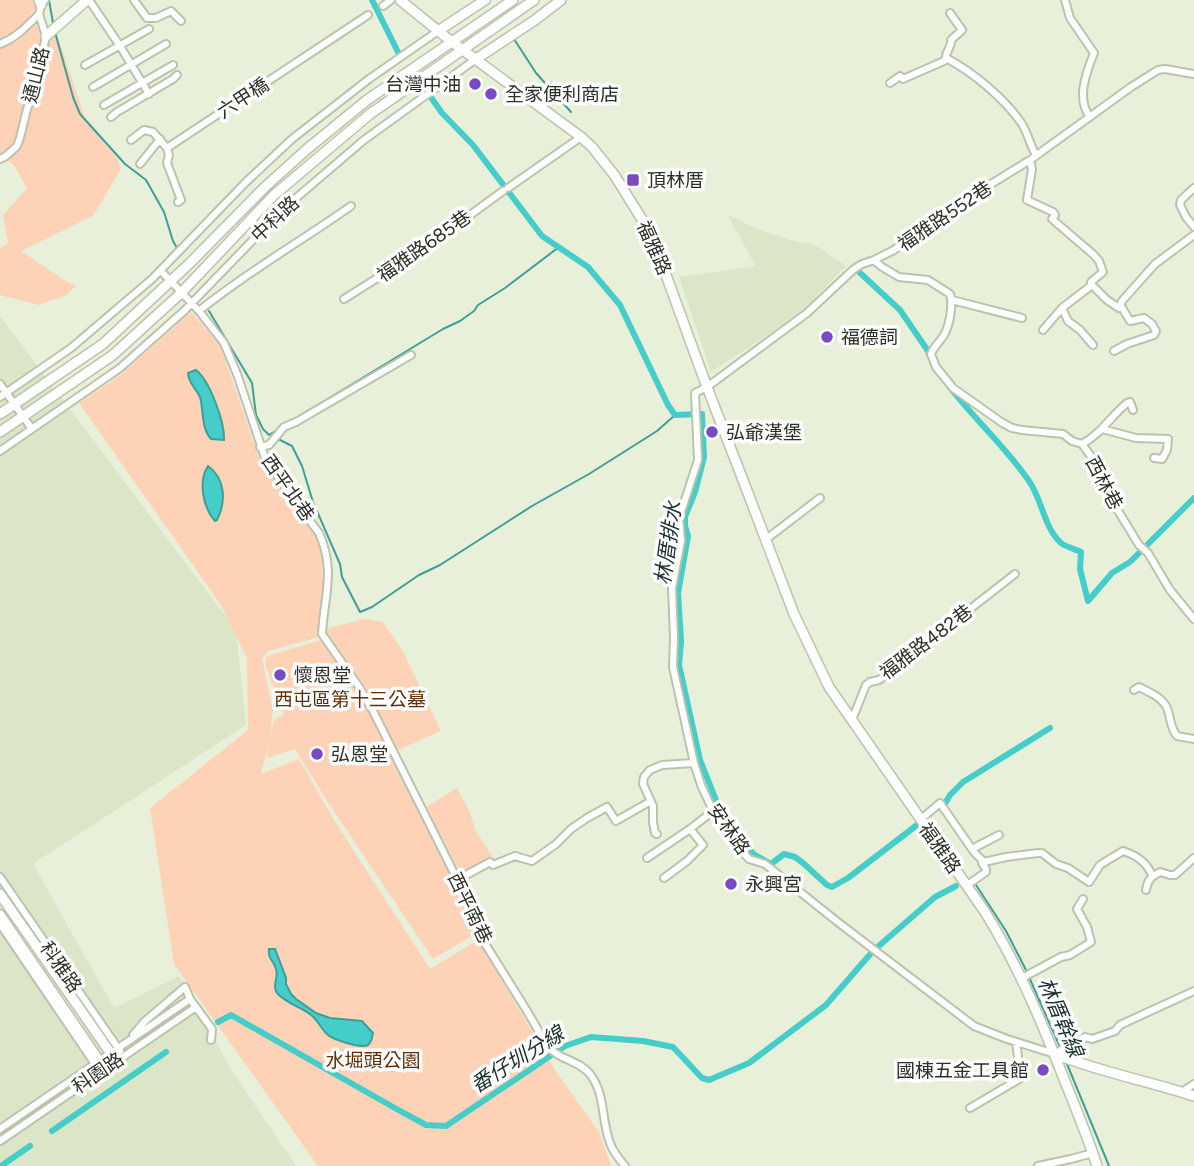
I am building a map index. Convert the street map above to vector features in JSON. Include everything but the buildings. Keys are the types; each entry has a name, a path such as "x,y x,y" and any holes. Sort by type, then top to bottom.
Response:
{"street":[{"name":"通山路","path":"0,159 17,146 51,30 88,0"},
{"path":"88,0 149,94"},
{"path":"134,0 147,18 156,18 172,11 181,21"},
{"path":"383,6 391,0"},
{"name":"福雅路","path":"400,0 438,32 592,147 615,176 652,234 794,614 829,687 1026,975 1061,1054 1097,1166"},
{"path":"3,395 71,348 161,271 246,182 292,139 369,79 485,0"},
{"name":"中科路","path":"0,414 103,344 170,282 265,187 367,100 513,0"},
{"name":"中科路","path":"0,432 113,355 181,293 274,195 370,114 534,0"},
{"name":"中科路","path":"0,451 120,368 191,303 282,210 364,140 561,0"},
{"path":"1065,0 1070,18 1094,53 1084,87 1084,108 1090,117"},
{"path":"41,5 51,30"},
{"path":"0,44 21,32 41,5"},
{"path":"890,83 900,76 903,79 944,61 951,40 962,30 950,13"},
{"name":"六甲橋","path":"167,148 368,15"},
{"path":"85,65 149,29"},
{"path":"93,88 166,44"},
{"path":"946,58 979,79 1007,106 1021,124 1036,155"},
{"path":"104,105 173,65"},
{"name":"福雅路552巷","path":"707,387 807,313 854,269 894,250 957,205 1030,160 1131,87 1158,70 1194,74"},
{"path":"111,117 177,75"},
{"path":"131,140 144,130 153,132 167,148 167,163 181,200 178,202"},
{"name":"福雅路685巷","path":"344,299 425,248 581,137"},
{"path":"140,164 160,139"},
{"path":"1030,160 1027,199 1034,205 1053,212 1055,215 1052,219 1099,261 1103,272 1091,282 1092,285 1062,308 1043,330"},
{"path":"1194,188 1181,200 1180,205 1194,227"},
{"path":"199,311 236,282 351,206"},
{"path":"1130,321 1121,306 1122,301 1149,270 1194,235"},
{"path":"874,260 899,277 933,282 950,294 952,299 1022,318"},
{"name":"西平北巷","path":"161,271 199,311 224,343 266,461 309,517 325,546 329,579 322,634"},
{"path":"1092,285 1107,300 1119,308 1121,306"},
{"name":"西林巷","path":"952,299 947,330 931,354 936,368 950,385 1012,428 1063,434 1082,444 1098,466 1095,473 1139,545 1148,553 1170,590 1194,619"},
{"path":"1062,308 1068,321 1093,345"},
{"path":"1114,351 1155,334 1156,331 1144,318 1130,321 1121,328"},
{"path":"260,447 269,445 284,427 411,355"},
{"path":"0,384 3,395 14,403 32,429"},
{"name":"安林路","path":"707,387 695,393 698,460 679,518 681,541 672,588 673,667 701,785 713,811 731,839 749,859 765,864 974,1026 1016,1042 1194,1096"},
{"path":"1082,444 1102,429 1127,403 1130,402 1133,410"},
{"name":"西林巷","path":"1102,429 1136,438 1168,439 1167,450 1162,459 1154,458"},
{"path":"765,540 820,498"},
{"name":"福雅路482巷","path":"852,720 866,685 879,680 1015,574"},
{"name":"西平南巷","path":"322,634 373,711 470,907 479,934 527,1011 542,1037 543,1044 556,1054 578,1063 596,1082 602,1099 609,1141 625,1166"},
{"path":"1134,690 1139,687 1160,699 1166,706 1177,736 1194,739"},
{"path":"657,834 654,831 653,806 642,780 650,770 662,765 694,763"},
{"path":"457,880 490,862 493,864 519,856 531,860 556,844 571,829 607,807 616,821 651,801"},
{"path":"920,820 940,803 984,862 982,863 986,872 966,886"},
{"path":"647,858 713,811"},
{"path":"664,878 687,861 702,845 690,829"},
{"path":"972,849 999,835"},
{"path":"984,862 1042,853 1089,882 1100,865 1123,851 1140,859 1152,875"},
{"path":"1146,890 1152,875 1160,872 1175,875 1194,859"},
{"name":"科雅路","path":"0,877 117,1054"},
{"name":"科雅路","path":"0,894 117,1054"},
{"path":"1026,975 1091,942 1087,927 1077,909 1083,899"},
{"name":"科雅路","path":"0,915 99,1066"},
{"name":"科雅路","path":"0,924 99,1066"},
{"path":"128,1041 145,1021 185,987 190,999 212,1029 211,1040"},
{"path":"1061,1054 1073,1042 1115,1031 1120,1026 1194,991"},
{"name":"科園路","path":"117,1054 128,1041 190,999"},
{"name":"科園路","path":"0,1129 196,1007"},
{"path":"970,1108 1021,1078 1016,1042"},
{"name":"科園路","path":"0,1141 99,1066"},
{"path":"1182,1092 1194,1084"},
{"path":"1038,1166 1093,1153"}],"shaded area":[{"path":"728,215 757,229 813,244 846,266 807,306 711,372 679,277 755,265"},
{"path":"0,316 236,630 246,725 33,864 114,1008 179,976 232,1071 296,1166 0,1166"}],"green space":[{"path":"0,0 36,0 38,5 10,40 0,41"},
{"path":"35,25 57,35 85,118 117,158 121,169 93,216 21,251 76,286 65,296 38,305 0,295 0,248 8,243 3,215 27,188 13,164 0,156 0,46 18,41"},
{"name":"水堀頭公園","path":"191,312 220,345 260,461 307,523 316,537 322,556 323,586 319,637 269,651 262,658 273,711 270,738 274,719 284,715 265,664 267,656 321,640 328,628 365,619 383,622 403,651 441,731 391,753 470,912 475,934 433,959 295,749 267,758 268,747 261,774 299,759 334,820 430,969 478,940 555,1070 599,1132 611,1166 318,1166 174,964 150,808 248,730 247,658 221,605 79,403 123,373"},
{"path":"457,788 476,831 493,858 462,876 426,807"}],"water":[{"path":"196,370 216,403 224,440 211,439 206,430 200,397 188,377 188,373"},
{"path":"208,466 218,477 223,491 222,506 215,521 207,509 203,494 203,479"},
{"path":"269,949 275,949 286,984 296,999 316,1013 330,1018 362,1021 373,1033 369,1044 357,1045 331,1037 316,1019 278,994 275,988 276,969"}],"waterway":[{"path":"49,0 53,23"},
{"name":"林厝排水","path":"372,0 398,52"},
{"path":"55,32 80,114 125,164 146,180 164,212 177,248"},
{"path":"514,39 536,73 571,112"},
{"name":"林厝排水","path":"430,96 442,113 473,145 542,236 588,267 620,305 675,415 702,414 704,457 685,517 688,536 678,593 681,641 679,665 700,760 720,810 755,855 771,864 784,854 795,857 832,887 848,878 917,825"},
{"path":"303,414 460,321 559,247"},
{"path":"858,271 900,310 930,357"},
{"path":"209,311 252,383 256,415 268,434"},
{"path":"949,386 1029,481 1055,537 1081,552 1080,569 1088,601 1112,573 1130,562 1194,498"},
{"path":"278,439 292,446 302,466 313,502 340,564 342,577 360,612 589,474 657,431 675,415"},
{"path":"269,435 277,430"},
{"path":"946,802 963,782 1050,728"},
{"name":"林厝幹線","path":"976,885 1006,931 1027,972"},
{"name":"番仔圳分線","path":"218,1022 231,1015 426,1125 446,1126 565,1046 591,1037 643,1041 673,1047 702,1078 709,1080 749,1063 826,1005 873,951 935,897 956,886"},
{"name":"林厝幹線","path":"1029,977 1061,1049"},
{"name":"番仔圳分線","path":"52,1131 166,1052"},
{"name":"林厝幹線","path":"1067,1064 1109,1166"},
{"name":"番仔圳分線","path":"1,1166 30,1146"}],"place":[{"name":"台灣中油","path":"475,84"},
{"name":"全家便利商店","path":"491,94"},
{"name":"頂林厝","path":"633,180"},
{"name":"福德詞","path":"827,337"},
{"name":"弘爺漢堡","path":"712,432"},
{"name":"懷恩堂","path":"280,675"},
{"name":"弘恩堂","path":"317,754"},
{"name":"永興宮","path":"731,884"},
{"name":"國棟五金工具館","path":"1043,1070"}],"park label":[{"name":"西屯區第十三公墓","path":"350,699"}]}
